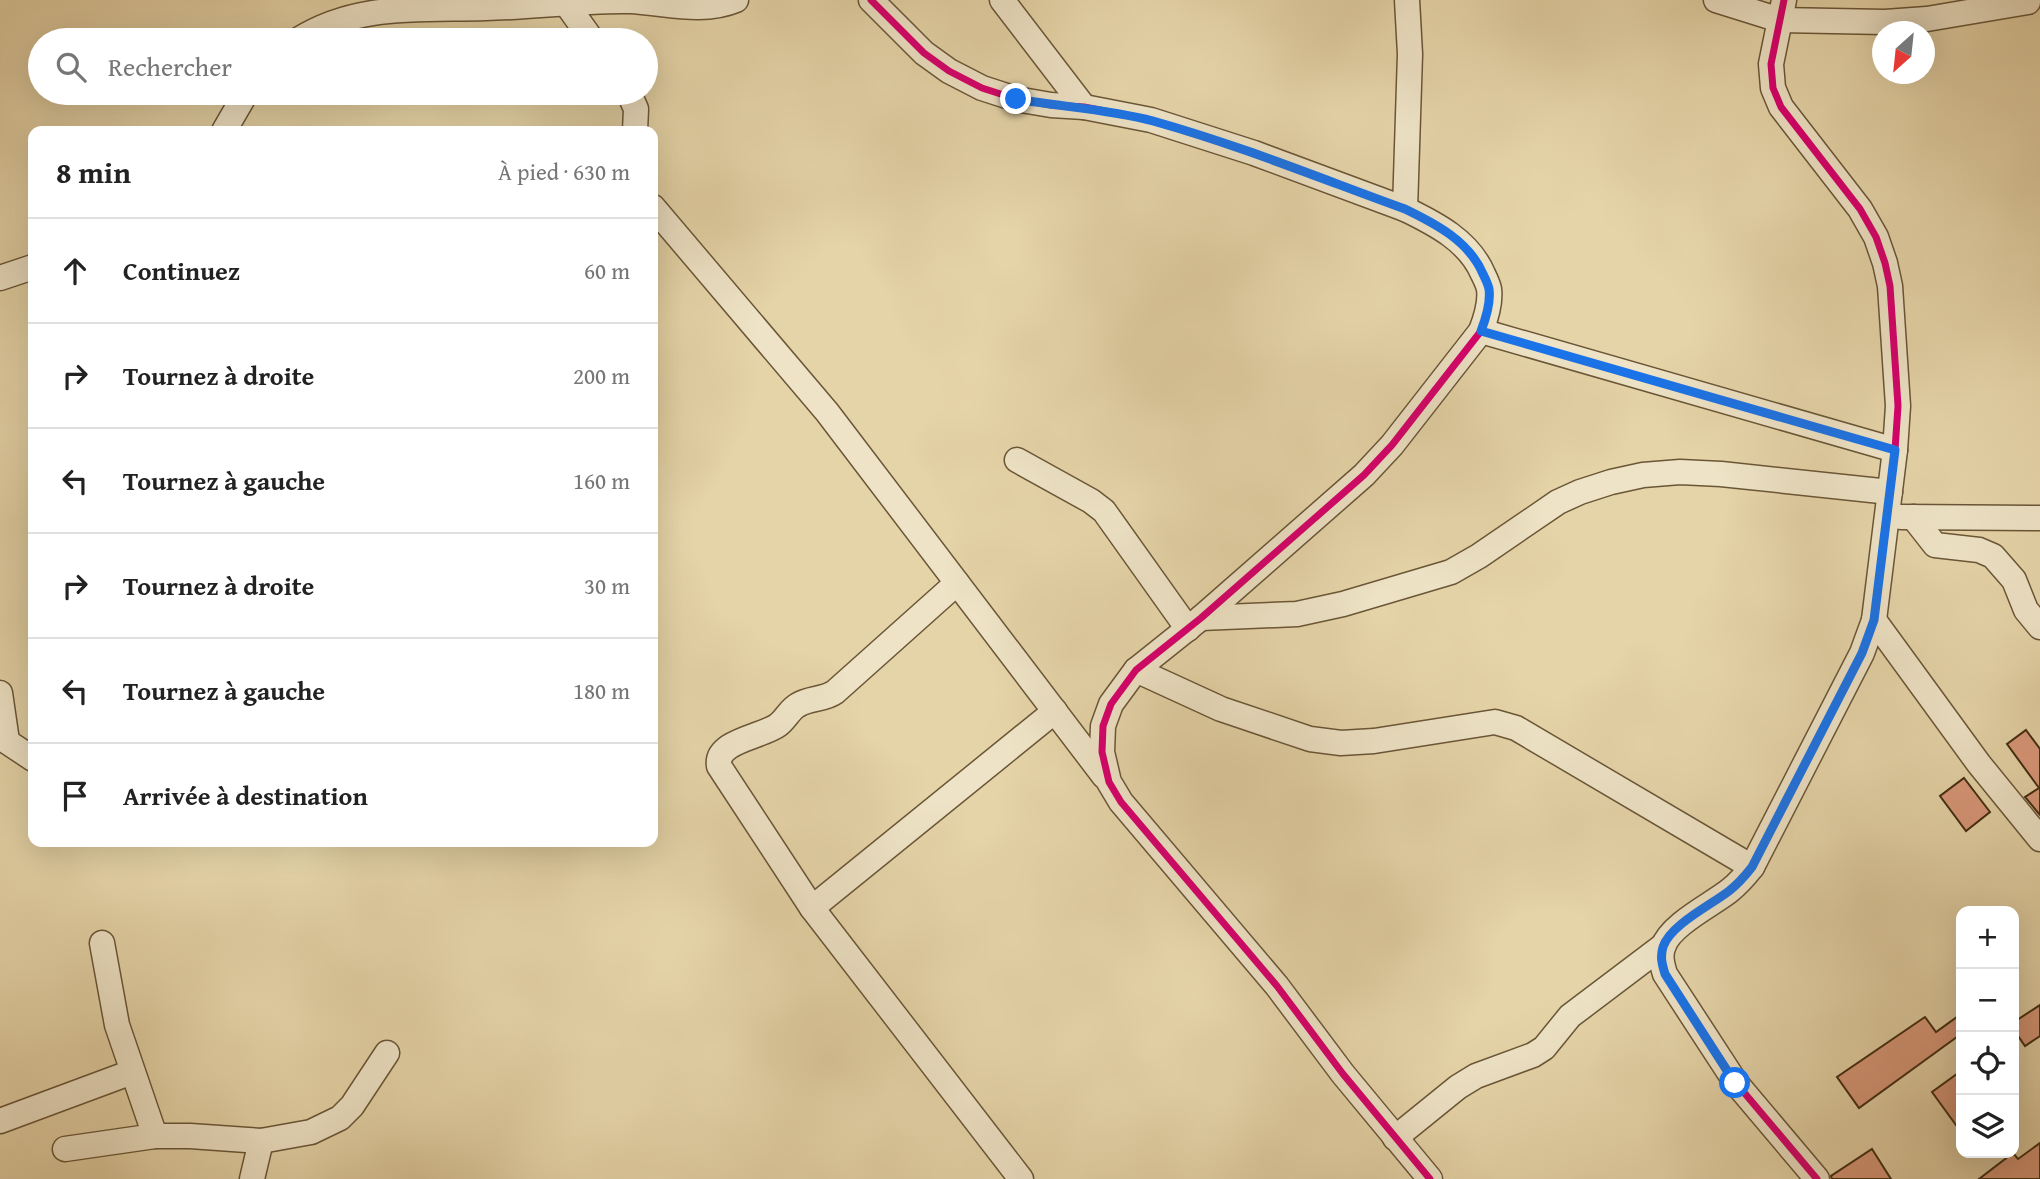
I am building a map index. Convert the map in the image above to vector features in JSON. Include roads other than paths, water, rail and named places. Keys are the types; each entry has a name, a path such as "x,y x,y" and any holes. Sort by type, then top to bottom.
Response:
{"street":[{"path":"319,28 355,16 413,8 487,8 565,2 634,1 709,8 736,0"},
{"path":"871,0 924,53 949,71 982,88 1016,99 1084,107 1164,125 1254,153 1405,209 1456,238 1478,261 1489,289 1488,314 1481,331 1392,445 1364,475 1195,623 1136,670 1111,704 1103,726 1102,752 1109,782"},
{"path":"1002,0 1084,107"},
{"path":"1405,209 1410,54 1407,0"},
{"path":"1716,0 1885,22 1927,19 2028,2"},
{"path":"565,2 583,28"},
{"path":"1782,10 1771,64 1773,88 1782,107 1860,209 1876,237 1889,286 1898,407 1874,620 1862,653 1752,867 1741,881 1672,932 1664,945 1661,959 1665,974 1735,1083 1816,1179"},
{"path":"227,126 239,105"},
{"path":"634,105 635,126"},
{"path":"658,212 827,412 1109,782 1121,802 1277,986 1343,1074 1429,1179"},
{"path":"0,278 28,269"},
{"path":"1481,331 1895,450"},
{"path":"1017,460 1104,511 1195,623"},
{"path":"1195,623 1297,614 1343,604 1451,572 1559,502 1611,482 1643,475 1680,472 1721,474 1890,492"},
{"path":"1887,517 2040,518"},
{"path":"1913,517 1935,545 1979,550 1993,555 2014,580 2026,610 2040,627"},
{"path":"957,583 835,692 798,705 780,724 726,748 718,760 719,766 812,908 1021,1179"},
{"path":"1874,620 1979,764 2040,839"},
{"path":"1136,670 1221,709 1310,739 1340,743 1374,741 1495,722 1505,724 1752,867"},
{"path":"0,693 3,739 28,756"},
{"path":"812,908 1055,711"},
{"path":"102,943 117,1025 155,1136"},
{"path":"1395,1138 1458,1087 1476,1076 1533,1055 1544,1048 1570,1016 1664,945"},
{"path":"65,1149 155,1136 261,1141 311,1132 340,1118 352,1106 387,1053"},
{"path":"0,1121 132,1072"},
{"path":"252,1179 261,1141"}]}
